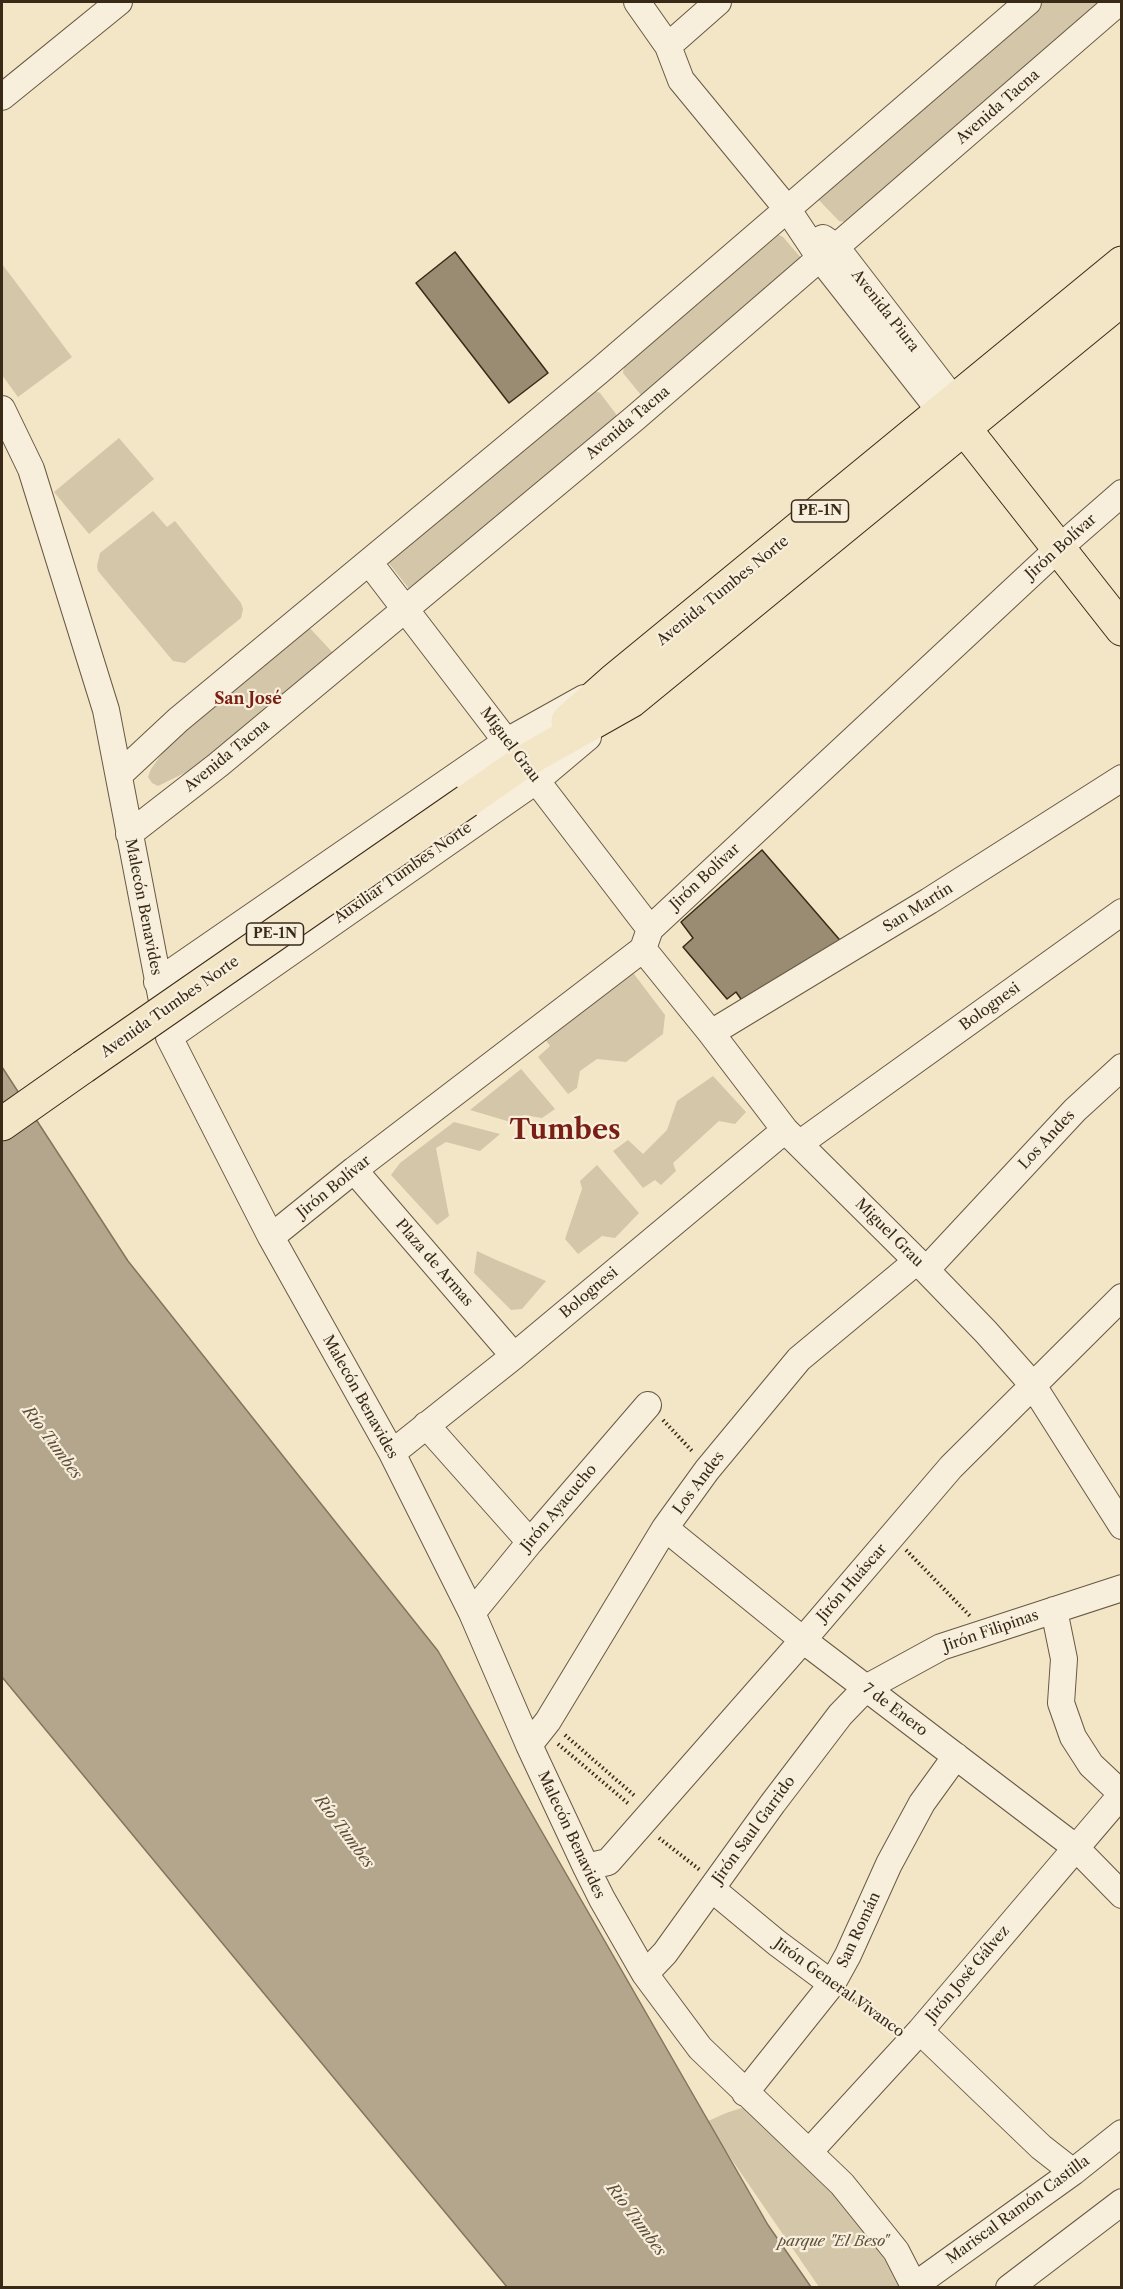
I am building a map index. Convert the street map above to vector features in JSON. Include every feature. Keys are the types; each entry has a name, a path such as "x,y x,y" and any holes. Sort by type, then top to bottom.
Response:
{"main road":[{"name":"Avenida Tumbes Norte","path":"2,1124 622,691 953,413 1122,263"},
{"name":"Avenida Tumbes Norte","path":"953,413 1122,299"},
{"name":"Avenida Piura","path":"953,413 1122,629"}],"street":[{"path":"2,97 119,2"},
{"path":"668,46 718,2"},
{"path":"119,775 178,720 598,372 1028,2"},
{"name":"Avenida Tacna","path":"129,834 218,765 634,418 1119,2"},
{"name":"Avenida Piura","path":"643,3 668,46 681,80 788,210 828,252 953,413"},
{"name":"Malecón Benavides","path":"2,409 31,469 106,710 169,1037 272,1237 392,1453 472,1613 539,1732 586,1867 645,1974 700,2048 745,2093 810,2151 870,2216 897,2252 914,2287"},
{"name":"Jirón Bolívar","path":"272,1237 646,939 1059,548 1122,493"},
{"name":"Miguel Grau","path":"369,562 522,761 711,1032 792,1137 921,1265 986,1332 1032,1384 1122,1526"},
{"path":"157,982 522,761"},
{"name":"Auxiliar Tumbes Norte","path":"169,1037 522,761"},
{"name":"San Martín","path":"711,1032 929,901 1122,778"},
{"name":"Bolognesi","path":"392,1453 792,1137 1122,912"},
{"name":"Los Andes","path":"539,1732 665,1528 707,1470 799,1359 921,1265 1075,1110 1122,1067"},
{"name":"Plaza de Armas","path":"354,1170 514,1356"},
{"name":"Jirón Huáscar","path":"586,1867 608,1862 951,1467 1122,1297"},
{"name":"Jirón Ayacucho","path":"472,1613 648,1405"},
{"path":"426,1425 530,1542"},
{"name":"7 de Enero","path":"665,1528 803,1640 1075,1847 1122,1894"},
{"name":"Jirón Filipinas","path":"866,1688 941,1647 1122,1588"},
{"path":"1054,1610 1064,1659 1061,1703 1070,1729 1091,1765 1122,1794"},
{"name":"Jirón Saul Garrido","path":"645,1974 665,1953 773,1803 840,1715 866,1688"},
{"name":"San Román","path":"745,2093 832,1984 922,1803 956,1756"},
{"name":"Jirón José Gálvez","path":"810,2151 915,2036 1122,1794"},
{"name":"Jirón General Vivanco","path":"714,1886 777,1943 832,1984"},
{"name":"Jirón General Vivanco","path":"915,2036 1041,2147 1073,2172"},
{"name":"Mariscal Ramón Castilla","path":"914,2287 1073,2172 1122,2133"},
{"path":"1009,2288 1120,2206"}],"path":[{"path":"648,1405 678,1435 707,1470"},
{"path":"892,1537 936,1579 985,1632"},
{"path":"539,1732 647,1818"},
{"path":"539,1732 647,1818 714,1886"},
{"name":"Jirón General Vivanco","path":"832,1984 915,2036"}],"green space":[{"path":"1038,2 1103,2 846,222 839,221 814,195"},
{"path":"779,235 803,260 648,397 641,395 623,373 624,367 631,358"},
{"path":"2,264 72,357 18,397 2,375"},
{"path":"593,390 600,393 618,419 410,590 388,562"},
{"path":"119,438 154,479 89,534 54,492"},
{"path":"153,511 167,527 175,521 241,603 243,609 241,618 185,663 173,661 98,571 100,553"},
{"path":"306,624 334,654 207,762 158,786 152,783 148,777 151,769 181,727"},
{"path":"629,972 634,974 665,1015 663,1034 626,1062 597,1059 580,1071 577,1088 568,1094 538,1057 550,1046 542,1035"},
{"path":"521,1069 555,1109 542,1118 524,1115 514,1123 470,1110"},
{"path":"713,1076 746,1112 735,1124 719,1121 673,1163 676,1171 661,1185 655,1180 643,1188 613,1151 628,1140 643,1154 667,1130 677,1101"},
{"path":"454,1122 500,1134 480,1151 446,1142 436,1148 449,1216 437,1225 391,1175 400,1163"},
{"path":"597,1165 639,1213 615,1238 602,1236 578,1254 565,1239 582,1189 580,1181"},
{"path":"477,1251 546,1281 522,1309 511,1310 474,1273"},
{"name":"parque \"El Beso\"","path":"751,2105 862,2218 899,2287 819,2287 706,2122"}],"water":[{"name":"Río Tumbes","path":"2,1067 128,1261 438,1651 768,2225 811,2287 507,2287 2,1677"}],"building":[{"path":"455,252 548,373 509,403 416,283"},
{"path":"762,850 845,946 746,1006 736,992 727,999 683,947 693,938 681,922"}],"district":[{"name":"San José","path":"248,699"},
{"name":"Tumbes","path":"565,1131"}]}
